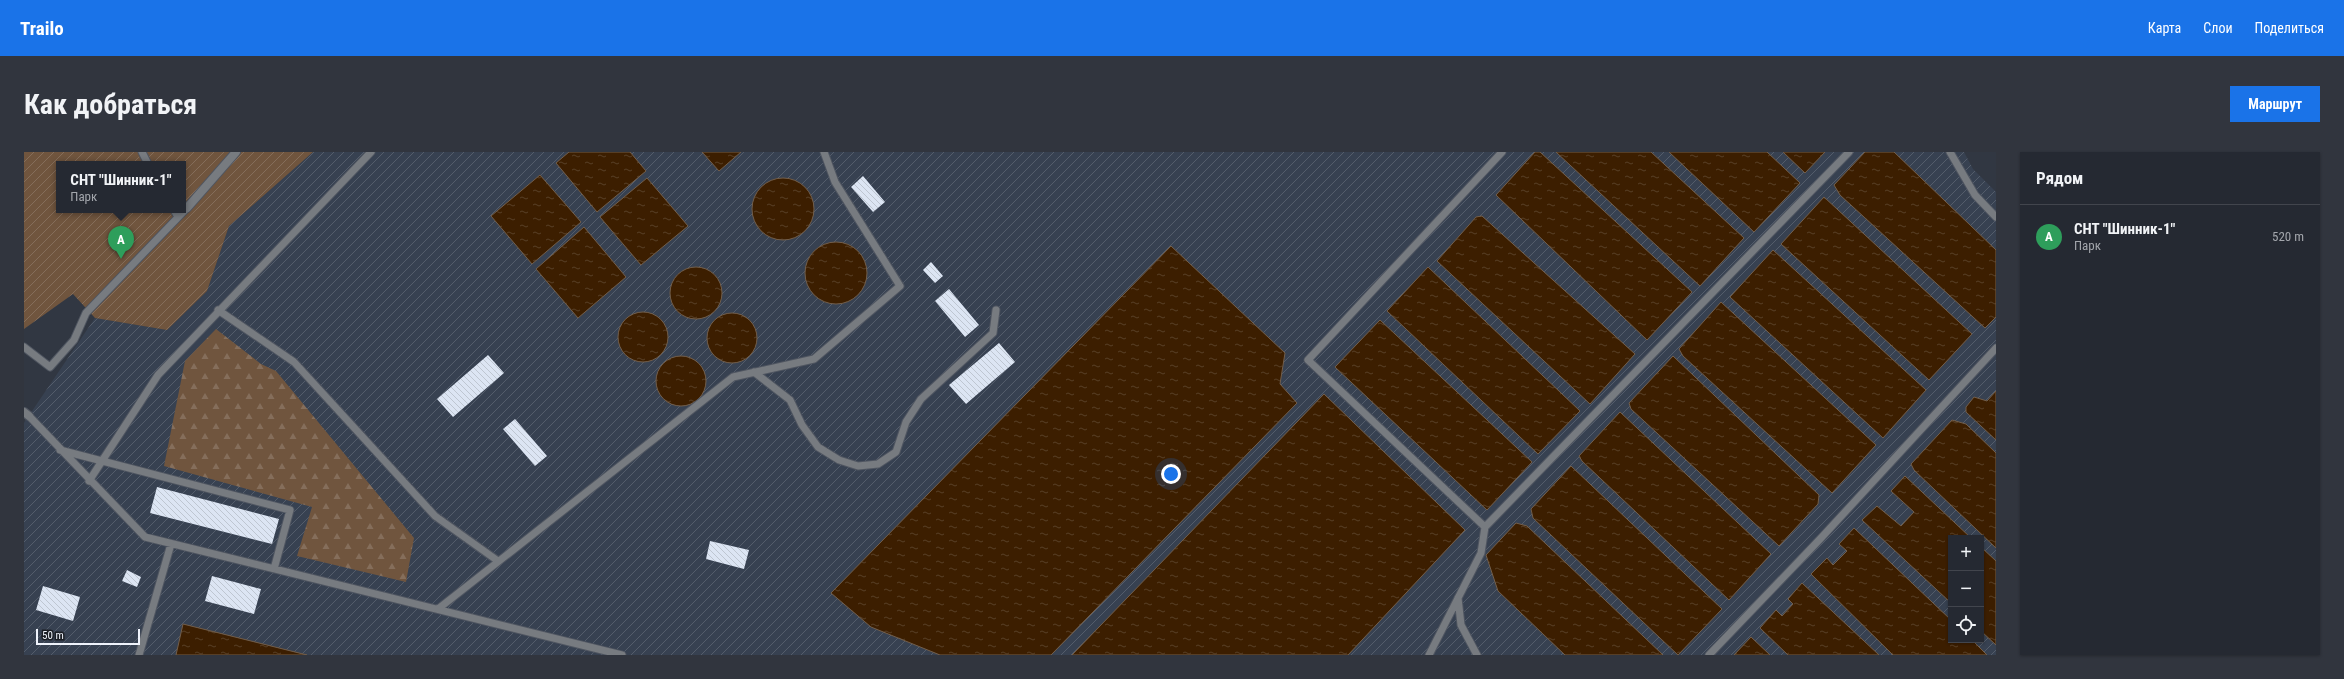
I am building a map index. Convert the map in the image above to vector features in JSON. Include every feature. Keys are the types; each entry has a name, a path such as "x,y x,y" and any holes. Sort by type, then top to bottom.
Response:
{"street":[{"path":"187,208 236,152"}],"lane":[{"path":"142,152 146,161"},
{"path":"89,481 158,375 218,310 371,152"},
{"path":"438,609 733,377 814,359 900,286 835,182 824,152"},
{"path":"1485,527 1308,360 1502,152"},
{"path":"1429,655 1481,553 1485,527 1849,152"},
{"path":"1950,152 1975,195 1996,217"},
{"path":"176,213 178,218"},
{"path":"24,347 50,367 74,340 86,313 182,213"},
{"path":"218,310 294,362 435,516 498,561"},
{"path":"754,372 790,400 802,425 818,447 839,460 858,466 878,464 896,452 906,422 921,399 993,333 996,310"},
{"path":"1709,655 1996,348"},
{"path":"26,414 89,481 145,537 622,655"},
{"path":"60,450 290,510 274,568"},
{"path":"139,655 171,544"},
{"path":"1458,597 1461,625 1477,655"}],"shaded area":[{"path":"313,152 1964,152 1973,169 1996,192 1996,655 24,655 24,423 95,318 167,330 207,291 229,226"}],"green space":[{"path":"24,152 313,152 229,226 207,291 167,330 95,318 73,294 24,329"},
{"path":"216,329 261,364 276,371 414,538 406,582 297,556 312,507 164,466 185,361"}],"water":[{"path":"569,152 630,152 646,171 597,212 556,163"},
{"path":"702,152 741,152 719,171"},
{"path":"1535,152 1540,152 1692,292 1647,340 1496,195"},
{"path":"1556,152 1651,152 1744,238 1700,286"},
{"path":"1669,152 1767,152 1800,183 1754,232"},
{"path":"1783,152 1825,152 1805,173"},
{"path":"1865,152 1894,152 1996,250 1996,317 1985,328 1840,195 1834,185"},
{"path":"540,175 581,222 532,264 491,216"},
{"path":"647,178 688,226 641,265 600,217"},
{"path":"777,178 789,178 805,187 812,197 814,209 812,221 805,231 789,240 777,240 766,235 757,226 752,215 752,203 757,192 766,183"},
{"path":"1824,197 1972,334 1929,380 1781,244"},
{"path":"1482,216 1635,354 1590,404 1437,261 1476,217"},
{"path":"584,227 626,277 578,318 536,269"},
{"path":"830,242 842,242 858,251 865,261 867,273 865,285 858,295 842,304 830,304 819,299 810,290 805,279 805,267 810,256 819,247"},
{"path":"1171,246 1285,353 1280,384 1297,403 1051,655 940,655 871,627 831,593"},
{"path":"1773,250 1926,390 1883,438 1730,297"},
{"path":"696,267 710,271 718,279 722,293 718,307 710,315 696,319 682,315 674,307 670,293 674,279 682,271"},
{"path":"1428,267 1580,411 1538,454 1387,311"},
{"path":"1721,302 1876,445 1832,493 1683,356 1679,349"},
{"path":"638,312 648,312 661,319 668,332 668,342 661,355 648,362 638,362 629,358 622,351 618,342 618,332 622,323 629,316"},
{"path":"732,313 742,315 750,320 755,328 757,338 755,348 750,356 742,361 732,363 722,361 714,356 709,348 707,338 709,328 714,320 722,315"},
{"path":"1380,320 1532,462 1487,510 1335,367"},
{"path":"676,356 686,356 699,363 706,376 706,386 699,399 686,406 676,406 667,402 660,395 656,386 656,376 660,367 667,360"},
{"path":"1673,356 1819,495 1818,504 1779,546 1631,409 1629,403"},
{"path":"1996,391 1996,440 1966,412 1966,407 1974,397 1987,401"},
{"path":"1324,394 1465,530 1348,655 1072,655"},
{"path":"1620,412 1771,554 1729,600 1582,461 1579,456"},
{"path":"1952,420 1966,424 1996,453 1996,548 1914,470 1911,464"},
{"path":"1571,466 1722,609 1678,655 1533,518 1531,509"},
{"path":"1905,476 1968,535 1948,535 1948,600 1862,520 1877,506 1901,526 1914,512 1891,491"},
{"path":"1516,523 1527,526 1663,655 1565,655 1498,591 1486,555"},
{"path":"1854,528 1948,617 1948,643 1975,643 1987,655 1893,655 1811,574 1827,558 1833,565 1847,551 1839,544"},
{"path":"1984,550 1996,561 1996,645 1984,634"},
{"path":"1802,583 1879,655 1788,655 1760,628 1776,610 1782,616 1793,604 1788,599"},
{"path":"183,624 307,655 176,655"},
{"path":"1751,637 1770,655 1734,655"}],"building":[{"path":"863,176 885,202 873,212 851,187"},
{"path":"931,262 943,276 935,283 923,270"},
{"path":"949,289 979,325 965,337 935,301"},
{"path":"999,343 1015,362 966,404 949,385"},
{"path":"488,355 504,373 453,417 437,399"},
{"path":"515,419 547,456 535,466 503,429"},
{"path":"157,487 279,519 272,544 150,513"},
{"path":"710,541 749,550 744,569 706,559"},
{"path":"127,570 141,577 137,587 122,581"},
{"path":"212,576 261,589 254,614 205,601"},
{"path":"43,586 80,597 73,621 36,610"}],"place":[{"name":"СНТ \"Шинник-1\"","path":"121,259"}]}
